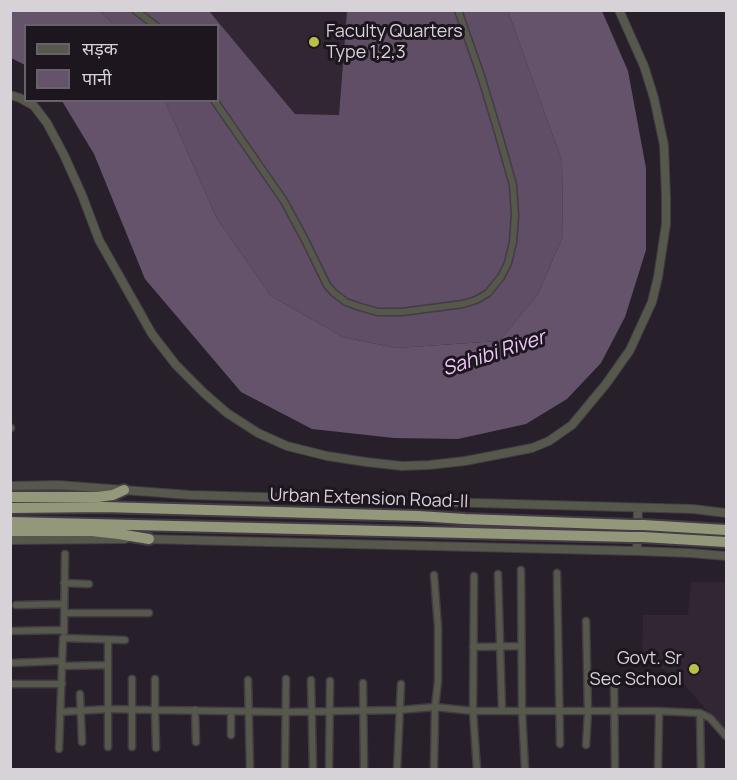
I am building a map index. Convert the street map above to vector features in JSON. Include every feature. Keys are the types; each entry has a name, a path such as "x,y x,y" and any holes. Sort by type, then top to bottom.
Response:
{"highway":[{"path":"10,497 98,497 113,495 124,490"},
{"name":"Urban Extension Road-II","path":"10,508 104,507 418,516 726,530"},
{"name":"Urban Extension Road-II","path":"10,522 453,531 675,538 726,542"},
{"path":"10,531 92,531 149,539"}],"street":[{"path":"135,10 153,24"},
{"path":"215,102 284,201 327,285 334,293 346,302 378,312 434,309 476,300 488,292 501,278 508,263 513,242 515,215 513,185 481,76 458,10"},
{"path":"27,102 34,106 46,123 64,155 99,240 152,334 176,365 227,413 258,433 287,446 327,456 402,466 465,461 532,448 549,441 572,424 606,384 630,350 652,302 666,224 664,146 654,98 644,66 619,10"},
{"path":"10,95 24,100"},
{"path":"10,486 58,485 190,495 460,501 693,509 726,513"},
{"path":"637,551 638,508"},
{"path":"10,540 149,539 637,551 726,556"},
{"path":"59,749 65,554"},
{"path":"521,570 522,711 525,770"},
{"path":"557,573 560,744"},
{"path":"498,574 502,711"},
{"path":"434,575 438,638 434,770"},
{"path":"474,576 473,711 477,770"},
{"path":"64,583 88,584"},
{"path":"16,605 64,604"},
{"path":"64,613 149,613"},
{"path":"586,621 588,711 586,745"},
{"path":"10,630 64,630"},
{"path":"63,638 125,640"},
{"path":"108,640 108,747"},
{"path":"474,647 521,646"},
{"path":"10,663 108,665"},
{"path":"614,678 615,770"},
{"path":"132,679 132,747"},
{"path":"155,679 156,748"},
{"path":"248,680 250,770"},
{"path":"285,770 286,680"},
{"path":"311,680 313,770"},
{"path":"329,770 330,681"},
{"path":"363,683 364,770"},
{"path":"10,684 62,684"},
{"path":"397,770 401,684"},
{"path":"80,694 82,742"},
{"path":"61,712 108,709 286,712 435,707 473,711 657,711 700,713 710,718 726,736"},
{"path":"195,710 196,742"},
{"path":"231,711 231,735"},
{"path":"657,711 658,770"},
{"path":"700,713 701,770"}],"shaded area":[{"path":"100,11 209,11 295,114 339,115 347,11 508,11 562,161 563,236 538,294 499,341 396,348 343,337 271,296 217,219 165,102 219,102 219,24 113,24"},
{"path":"209,11 347,11 339,115 295,114"},
{"name":"Govt. Sr Sec School","path":"691,582 726,582 726,733 681,681 642,656 643,615 688,615"}],"water":[{"path":"10,11 100,11 113,24 24,24 24,64 11,58"},
{"name":"Sahibi River","path":"508,11 602,11 628,71 646,168 646,250 625,317 601,363 567,399 526,424 458,439 394,438 312,429 241,392 145,279 94,154 63,102 165,102 217,219 271,296 343,337 396,348 499,341 538,294 563,236 562,161"}],"place":[{"name":"Faculty Quarters Type 1,2,3","path":"314,42"},
{"name":"Govt. Sr Sec School","path":"694,669"}]}
